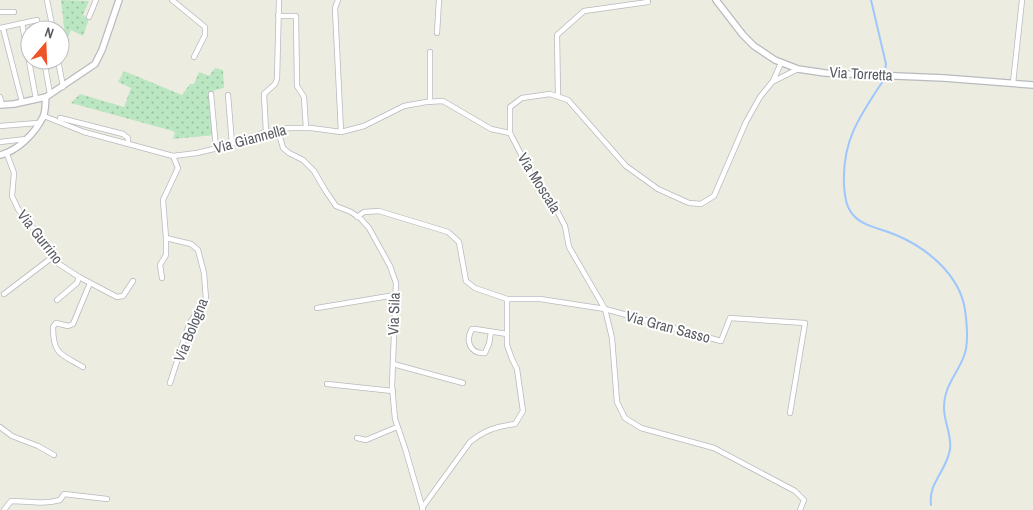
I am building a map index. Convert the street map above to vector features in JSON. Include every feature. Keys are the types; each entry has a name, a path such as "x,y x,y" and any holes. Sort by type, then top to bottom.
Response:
{"street":[{"path":"48,0 51,20"},
{"path":"89,17 96,0"},
{"path":"0,97 1,105 48,96 95,64 102,50 119,0"},
{"path":"172,0 205,27 205,35 194,57"},
{"path":"266,132 264,94 275,84 277,79 279,0"},
{"path":"338,0 335,8 341,132"},
{"path":"437,33 439,0"},
{"name":"Via Torretta","path":"716,0 754,46 781,63 798,68 824,73 944,78 1033,85"},
{"path":"1013,83 1022,0"},
{"path":"648,2 584,11 557,35 558,96 568,100 626,166 658,189 689,204 701,204 714,196 746,122 760,97 773,81 781,63"},
{"path":"0,12 14,12"},
{"path":"278,16 296,16 297,86 304,97 306,128"},
{"path":"20,24 2,28 22,102"},
{"path":"430,52 430,102"},
{"path":"773,81 798,68"},
{"path":"31,70 36,99"},
{"path":"0,155 7,154 27,139 44,116 48,96 45,70"},
{"path":"60,70 63,86"},
{"path":"211,94 216,148"},
{"name":"Via Moscala","path":"558,96 550,94 522,98 510,107 510,133 539,188 559,213 566,226 569,247 605,309 612,338 618,402 624,418 641,428 714,448 734,458 795,491 804,500 800,510"},
{"path":"228,95 232,144"},
{"name":"Via Giannella","path":"44,116 84,132 173,156 197,153 278,130 306,128 341,132 364,126 404,106 443,101 491,129 510,133"},
{"path":"60,118 123,134 128,138 128,144"},
{"path":"0,126 38,123"},
{"name":"Via Sila","path":"278,130 284,148 289,154 303,160 314,171 336,206 358,216 369,228 390,266 396,283 393,364 394,419 422,509"},
{"path":"0,142 27,139"},
{"name":"Via Gurrino","path":"7,154 14,172 12,196 18,209 53,253 59,264 90,284 121,298 133,281"},
{"path":"162,278 160,265 166,255 163,200 178,168 173,156"},
{"path":"358,216 364,212 379,211 448,232 459,242 466,281 470,286 507,299 540,299 605,309"},
{"name":"Via Bologna","path":"166,238 191,244 198,250 204,273 206,298 189,324 170,383"},
{"path":"4,294 50,259 53,253"},
{"path":"57,300 77,283 78,277"},
{"path":"83,367 60,353 54,347 53,327 56,324 68,326 72,324 90,284"},
{"path":"317,308 395,295"},
{"path":"422,509 470,442 480,434 495,427 514,424 523,412 518,369 509,352 507,299"},
{"name":"Via Gran Sasso","path":"605,309 721,341 730,318 804,323 790,413"},
{"path":"491,332 485,353 482,354 473,350 469,344 469,336 472,329 507,334"},
{"path":"393,364 462,383"},
{"path":"327,384 393,391"},
{"path":"0,427 12,436 38,446 54,455"},
{"path":"357,438 366,440 397,427"},
{"path":"4,510 11,501 41,504 60,500 64,494 107,499"}],"green space":[{"path":"61,0 89,1 83,15 89,19 83,36 71,30 70,32 70,20 63,20"},
{"path":"215,68 223,70 224,88 215,90 211,94 215,135 173,139 175,133 173,131 71,103 80,94 124,107 131,88 118,82 124,71 182,95 190,84 194,84 199,72 209,76"}],"waterway":[{"path":"871,0 886,64 885,70"},
{"path":"883,81 866,106 849,142 844,169 844,190 848,206 852,214 859,220 869,226 908,241 919,247 940,264 956,285 962,297 966,315 966,351 948,386 944,408 950,449 932,490 931,505"}]}
